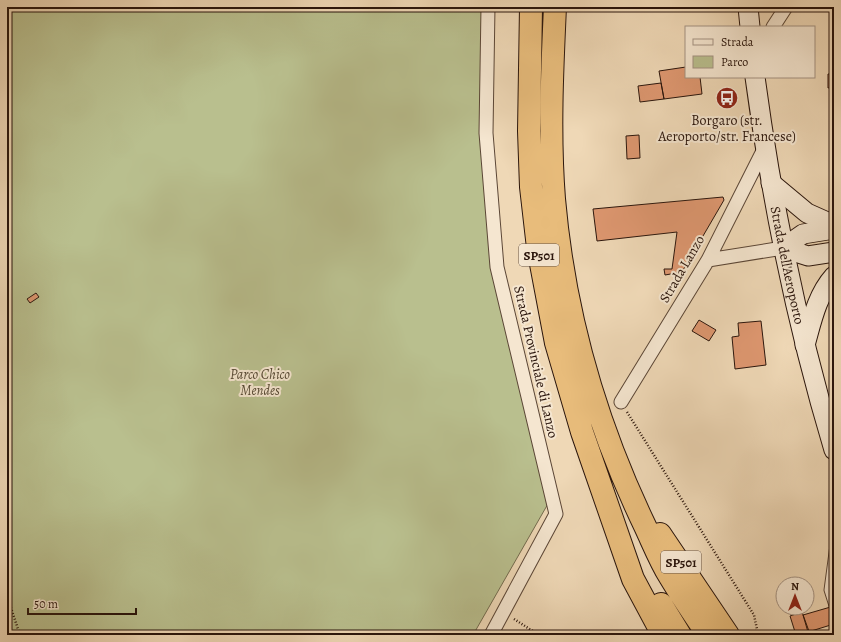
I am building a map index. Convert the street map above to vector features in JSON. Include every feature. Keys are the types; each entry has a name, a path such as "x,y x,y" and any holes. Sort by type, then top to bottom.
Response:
{"highway":[{"name":"SP501","path":"531,7 529,131 531,187 538,248 556,343 582,432 634,578 663,635"},
{"name":"SP501","path":"555,7 550,114 554,199 560,248 578,341 590,389 603,428 629,493 669,576 708,635"},
{"name":"SP501","path":"629,493 674,552 728,635"},
{"name":"SP501","path":"604,494 652,591 680,635"}],"street":[{"name":"Strada Provinciale di Lanzo","path":"488,7 486,133 497,267 556,514 491,635"},
{"path":"748,7 750,26"},
{"path":"775,26 786,7"},
{"name":"Strada dell'Aeroporto","path":"755,78 764,149 783,248 804,346 834,450"},
{"name":"Strada Lanzo","path":"621,402 708,260 764,149"},
{"path":"771,183 807,213 834,225"},
{"path":"708,260 783,248 803,234 834,229"},
{"path":"783,248 808,256 834,252"},
{"path":"804,346 822,291 834,276"}],"lane":[{"path":"834,545 828,590 834,609"}],"path":[{"path":"621,402 754,615 757,629 755,635"},
{"path":"7,596 20,635"},
{"path":"503,612 539,635"}],"green space":[{"name":"Parco Chico Mendes","path":"7,7 485,7 481,45 504,311 549,502 473,635 7,635"}],"building":[{"path":"685,67 685,78 700,78 702,94 664,99 659,71"},
{"path":"828,74 834,74 834,87 828,88"},
{"path":"661,83 664,99 640,102 638,86"},
{"path":"639,135 640,158 627,159 626,136"},
{"path":"723,197 724,200 682,272 665,275 664,269 672,269 677,232 597,241 593,209"},
{"path":"36,293 39,297 30,303 27,299"},
{"path":"699,320 716,330 709,341 692,331"},
{"path":"761,321 766,365 735,369 732,337 739,336 738,323"},
{"path":"834,606 834,624 808,632 803,616 815,616 815,612"},
{"path":"790,616 803,616 810,634 796,635"}],"place":[{"name":"Borgaro (str. Aeroporto/str. Francese)","path":"727,98"}]}
